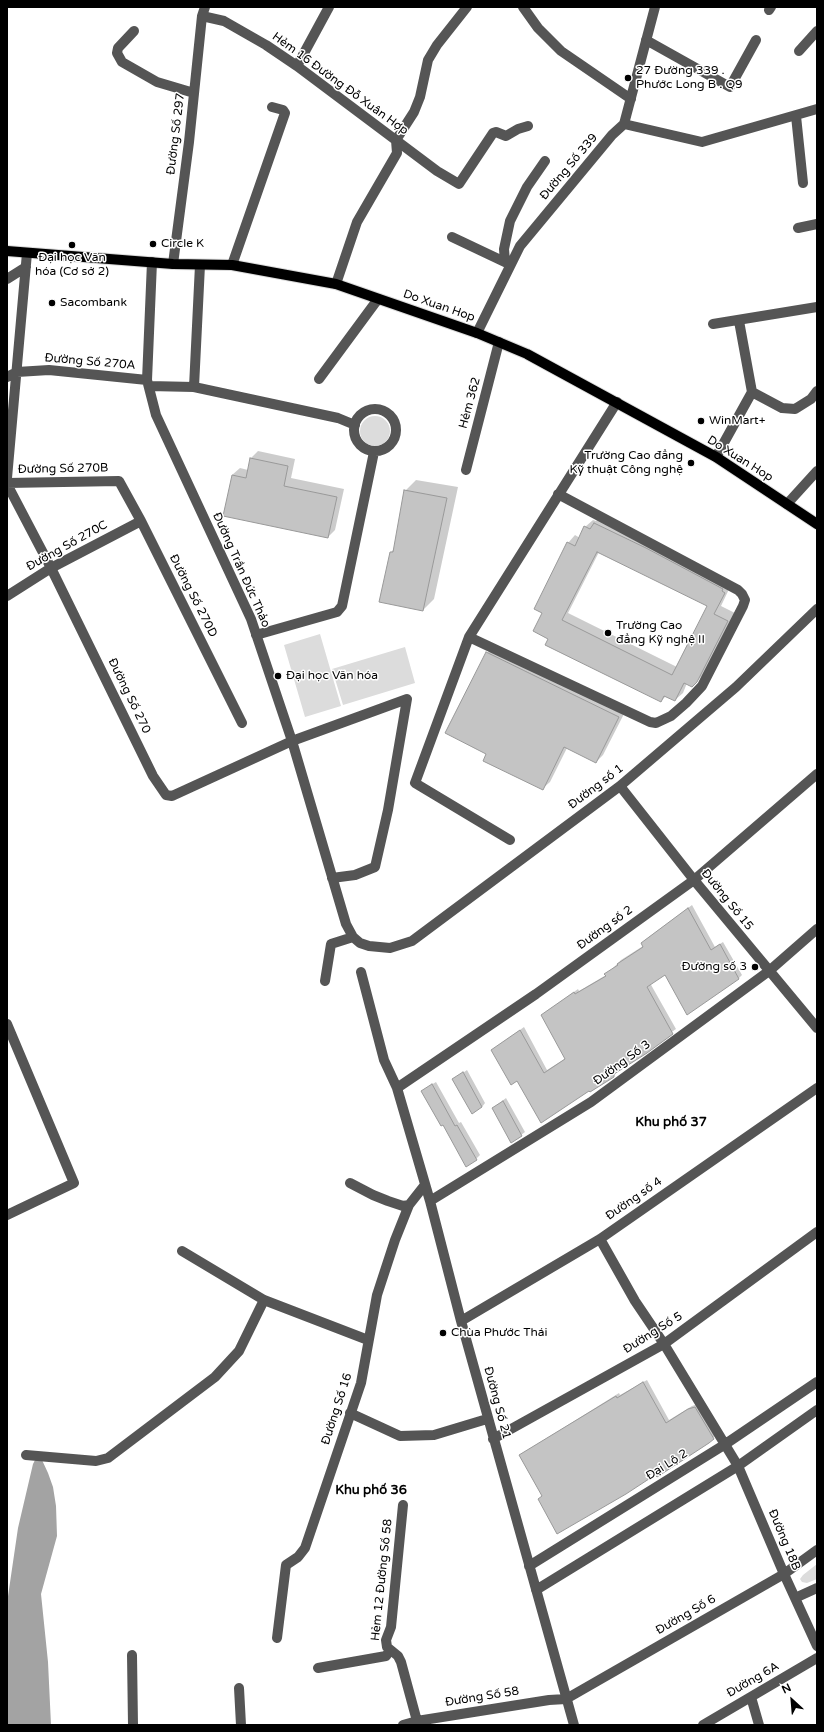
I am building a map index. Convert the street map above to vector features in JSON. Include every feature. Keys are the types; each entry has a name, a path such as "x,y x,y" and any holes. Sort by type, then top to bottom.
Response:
{"main road":[{"name":"Do Xuan Hop","path":"7,251 173,264 232,265 336,284 476,333 499,342 564,373 716,457 817,524"}],"street":[{"path":"298,66 329,7"},
{"path":"336,284 357,222 397,153 396,140 414,112 420,97 428,60 437,45 467,7"},
{"path":"523,7 538,28 561,51 631,99"},
{"path":"656,7 624,124 702,142 817,109"},
{"name":"Hẻm 16 Đường Đỗ Xuân Hợp","path":"204,11 266,45 298,66 437,171 459,184 492,133 496,132 506,136 518,129 528,126"},
{"name":"Đường Số 297","path":"173,264 204,11"},
{"path":"134,31 118,48 117,53 122,62 158,82 194,93"},
{"path":"798,50 817,31"},
{"path":"646,40 730,88 756,40"},
{"path":"232,265 285,113 283,110 272,107"},
{"path":"796,116 803,183"},
{"name":"Đường Số 339","path":"476,333 508,264 520,246 612,135 624,124"},
{"path":"508,264 504,249 510,221 527,188 545,161"},
{"path":"798,228 817,224"},
{"path":"452,237 508,264"},
{"path":"7,478 27,253"},
{"name":"Đường Trần Đức Thảo","path":"152,262 148,383 156,415 251,619 292,741 346,924 353,937"},
{"path":"194,387 200,265"},
{"path":"7,279 26,267"},
{"path":"319,379 378,299"},
{"path":"713,324 739,321 817,307"},
{"path":"716,457 752,392 739,321"},
{"name":"Hẻm 362","path":"466,470 499,342"},
{"name":"Đường Số 270A","path":"7,377 16,372 49,370 148,383 194,387 338,418 355,425"},
{"path":"752,392 782,408 795,409 811,399 817,391"},
{"path":"510,840 415,783 469,638 616,402"},
{"path":"377,409 390,415 395,421 396,436 388,448 374,452 358,443 354,431 355,425 358,418 370,410 377,409"},
{"path":"256,635 337,612 342,606 374,452"},
{"path":"787,504 817,471"},
{"name":"Đường Số 270B","path":"7,483 119,481"},
{"name":"Đường Số 270D","path":"119,481 242,723"},
{"name":"Đường Số 270","path":"7,483 51,568 153,776 166,795 172,796 292,741 408,699 388,810 375,867 355,875 332,878"},
{"path":"469,638 650,722 656,723 670,716 686,703 702,686 743,606 745,600 742,594 738,590 558,494"},
{"name":"Đường Số 270C","path":"7,596 51,568 140,520"},
{"name":"Đường số 1","path":"353,937 370,946 390,948 412,941 620,786 736,687 817,609"},
{"name":"Đường số 2","path":"397,1088 536,994 694,880 817,774"},
{"name":"Đường Số 15","path":"620,786 694,880 817,1028"},
{"name":"Đường Số 3","path":"430,1201 591,1102 769,971 817,929"},
{"path":"325,981 331,944 353,937"},
{"name":"Đường Số 21","path":"361,972 384,1060 397,1088 424,1186 430,1201 493,1439 574,1725"},
{"path":"7,1024 74,1183 7,1215"},
{"name":"Đường số 4","path":"461,1321 600,1239 817,1088"},
{"path":"350,1183 388,1201 403,1206 409,1205"},
{"name":"Đường Số 16","path":"277,1638 286,1565 298,1557 305,1548 361,1383 377,1296 395,1240 409,1205 424,1186"},
{"name":"Đường Số 5","path":"493,1439 664,1344 817,1232"},
{"name":"Đường 18B","path":"600,1239 635,1301 664,1344 738,1466 784,1574 817,1646"},
{"path":"182,1251 264,1300 368,1340"},
{"path":"26,1455 96,1461 108,1458 215,1377 239,1351 264,1300"},
{"name":"Đại Lộ 2","path":"529,1566 724,1445 817,1382"},
{"path":"536,1590 738,1466 817,1410"},
{"path":"350,1413 400,1436 434,1435 488,1419"},
{"name":"Hẻm 12 Đường Số 58","path":"403,1505 391,1627 386,1640 387,1647 398,1656 401,1662 417,1721"},
{"name":"Đường Số 6","path":"566,1699 784,1574 817,1550"},
{"path":"795,1598 817,1588"},
{"path":"318,1668 386,1656 390,1650"},
{"path":"132,1655 133,1725"},
{"name":"Đường 6A","path":"703,1725 817,1658"},
{"path":"239,1688 241,1725"},
{"path":"751,1697 759,1725"},
{"name":"Đường Số 58","path":"403,1725 417,1721 549,1700 566,1699"}],"shaded area":[{"path":"375,416 386,420 390,431 386,442 375,446 364,442 360,431 364,420"},
{"path":"320,634 341,706 305,717 284,645"},
{"path":"405,647 415,683 343,705 332,669"},
{"path":"36,1458 42,1460 48,1473 53,1487 56,1506 57,1536 41,1594 48,1662 51,1725 7,1725 7,1603 18,1528 33,1464"},
{"path":"817,1564 817,1579 807,1583 802,1582 800,1579 803,1575"}],"building":[{"path":"250,458 288,466 284,486 337,497 328,538 223,516 232,475 246,478"},
{"path":"404,490 447,498 423,611 379,602 390,552 393,552"},
{"path":"594,523 646,548 723,589 722,591 725,593 714,614 728,621 697,682 692,687 684,683 675,701 664,696 661,702 545,645 548,639 533,631 542,613 534,609 567,542 575,546 584,526 590,529","holes":["597,552 707,606 672,675 562,620"]},
{"path":"486,652 619,717 596,763 564,747 543,790 483,761 486,754 445,733"},
{"path":"688,908 711,950 720,944 739,979 687,1015 665,975 647,987 673,1034 614,1074 614,1077 590,1092 589,1091 541,1123 517,1081 511,1085 491,1050 520,1030 544,1073 565,1059 541,1015 574,992 575,994 606,976 604,974 643,947 641,943"},
{"path":"463,1072 482,1107 472,1114 452,1079"},
{"path":"432,1084 455,1126 457,1125 477,1160 466,1167 443,1125 441,1126 421,1091"},
{"path":"503,1101 522,1136 511,1143 492,1108"},
{"path":"643,1382 666,1423 688,1409 695,1407 714,1439 657,1477 655,1475 626,1494 557,1534 538,1499 542,1496 519,1455 616,1396 617,1398"}],"place":[{"name":"27 Đường 339 . Phước Long B . Q9","path":"628,78"},
{"name":"Circle K","path":"153,244"},
{"name":"Đại học Văn hóa (Cơ sở 2)","path":"72,245"},
{"name":"Sacombank","path":"52,303"},
{"name":"WinMart+","path":"701,421"},
{"name":"Trường Cao đẳng Kỹ thuật Công nghệ","path":"691,463"},
{"name":"Trường Cao đẳng Kỹ nghệ II","path":"608,633"},
{"name":"Đại học Văn hóa","path":"278,676"},
{"name":"Đường số 3","path":"755,967"},
{"name":"Chùa Phước Thái","path":"443,1333"}],"district":[{"name":"Khu phố 37","path":"671,1123"},
{"name":"Khu phố 36","path":"371,1491"}]}
